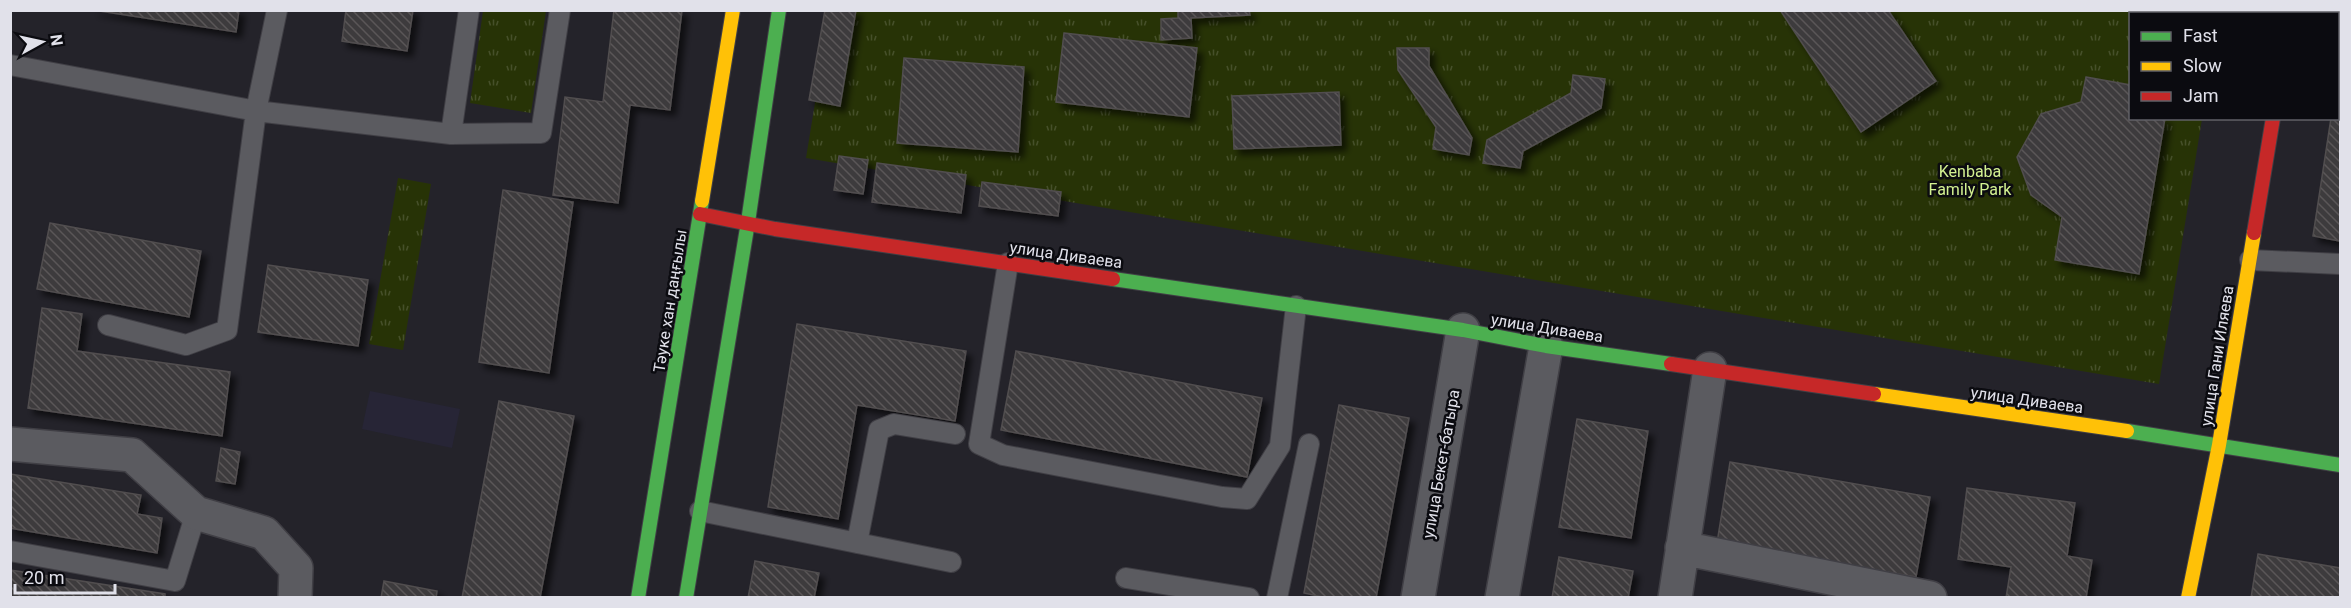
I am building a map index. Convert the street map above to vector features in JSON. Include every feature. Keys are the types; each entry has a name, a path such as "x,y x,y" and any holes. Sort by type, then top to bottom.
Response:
{"street":[{"name":"Тәуке хан даңғылы","path":"639,597 733,10"},
{"path":"686,597 748,222 779,10"},
{"name":"улица Гани Иляева","path":"2188,597 2219,445 2273,120"},
{"name":"улица Диваева","path":"700,214 776,229 1463,330 1546,346 2219,445 2340,465"},
{"name":"улица Бекет-батыра","path":"1418,597 1463,330"},
{"path":"1502,597 1546,346"},
{"path":"1675,597 1710,369"},
{"path":"10,444 132,455 196,513 264,533 296,568 295,597"},
{"path":"1682,548 1930,597"}],"lane":[{"path":"108,325 186,345 226,330 256,111 277,10"},
{"path":"452,134 469,10"},
{"path":"10,65 256,111 452,134 541,133 560,10"},
{"path":"2250,260 2340,264"},
{"path":"1008,263 979,444 1003,455 1222,497 1247,499 1280,446 1296,306"},
{"path":"858,543 879,430 894,424 955,434"},
{"path":"1277,597 1309,444"},
{"path":"700,511 951,562"},
{"path":"10,551 175,581 196,513"},
{"path":"1126,578 1249,597"}],"shaded area":[{"path":"370,391 460,409 452,448 362,429"}],"green space":[{"path":"483,11 546,11 531,113 470,103"},
{"name":"Kenbaba Family Park","path":"830,11 2219,11 2129,12 2129,120 2202,120 2159,384 806,158"},
{"path":"398,178 431,184 403,350 369,344"}],"building":[{"path":"93,10 239,10 236,32"},
{"path":"346,10 413,10 407,51 342,41"},
{"path":"614,10 682,10 670,110 630,105 618,203 553,195 565,97 603,102"},
{"path":"825,10 856,10 840,106 809,100"},
{"path":"1178,10 1249,10 1250,15 1191,18 1192,38 1161,40 1161,19 1178,18"},
{"path":"1780,10 1888,10 1936,81 1861,132"},
{"path":"1064,33 1197,48 1189,117 1056,102"},
{"path":"1397,48 1429,48 1429,66 1472,138 1469,155 1433,149 1436,127 1398,70"},
{"path":"2340,52 2340,241 2313,236 2331,120 2339,120"},
{"path":"904,58 1024,67 1018,152 897,143"},
{"path":"1573,75 1605,79 1601,108 1523,151 1520,168 1483,163 1487,140 1571,93"},
{"path":"2086,77 2129,85 2129,120 2165,120 2139,274 2055,260 2062,217 2031,195 2017,157 2041,114 2081,102"},
{"path":"1339,92 1341,145 1234,149 1232,96"},
{"path":"839,156 868,160 863,194 834,190"},
{"path":"877,163 966,175 961,213 872,202"},
{"path":"982,182 1061,192 1058,216 979,206"},
{"path":"503,190 573,202 549,373 479,362"},
{"path":"50,223 201,251 189,317 37,289"},
{"path":"268,265 368,280 358,346 258,332"},
{"path":"42,308 82,314 77,351 230,372 222,436 28,408"},
{"path":"797,324 966,351 955,421 857,405 838,519 768,507"},
{"path":"1016,351 1262,398 1247,477 1001,430"},
{"path":"499,401 574,416 540,598 462,598"},
{"path":"1339,405 1409,418 1376,598 1327,598 1304,593"},
{"path":"1577,419 1648,431 1631,538 1559,527"},
{"path":"221,448 240,452 235,484 216,481"},
{"path":"1730,462 1930,497 1916,577 1717,543"},
{"path":"10,474 141,495 137,514 162,518 157,553 10,528"},
{"path":"1967,488 2075,503 2067,556 2092,560 2086,598 2006,598 2011,567 1958,559"},
{"path":"2258,554 2340,568 2340,598 2251,598"},
{"path":"1559,557 1633,571 1628,598 1552,598"},
{"path":"755,561 819,573 814,598 748,598"},
{"path":"10,570 165,594 165,598 10,598"},
{"path":"384,581 437,591 436,598 381,598"}],"traffic: fast":[{"path":"686,598 748,222 779,10"},
{"path":"638,598 702,201"},
{"path":"1113,279 1463,330 1546,346 1671,364"},
{"path":"2127,431 2340,465"}],"traffic: slow":[{"path":"702,201 733,10"},
{"path":"2188,598 2219,445 2254,233"},
{"path":"1874,394 2127,431"}],"traffic: jam":[{"path":"2254,233 2273,120"},
{"path":"700,214 775,229 1113,279"},
{"path":"1671,364 1874,394"}]}
